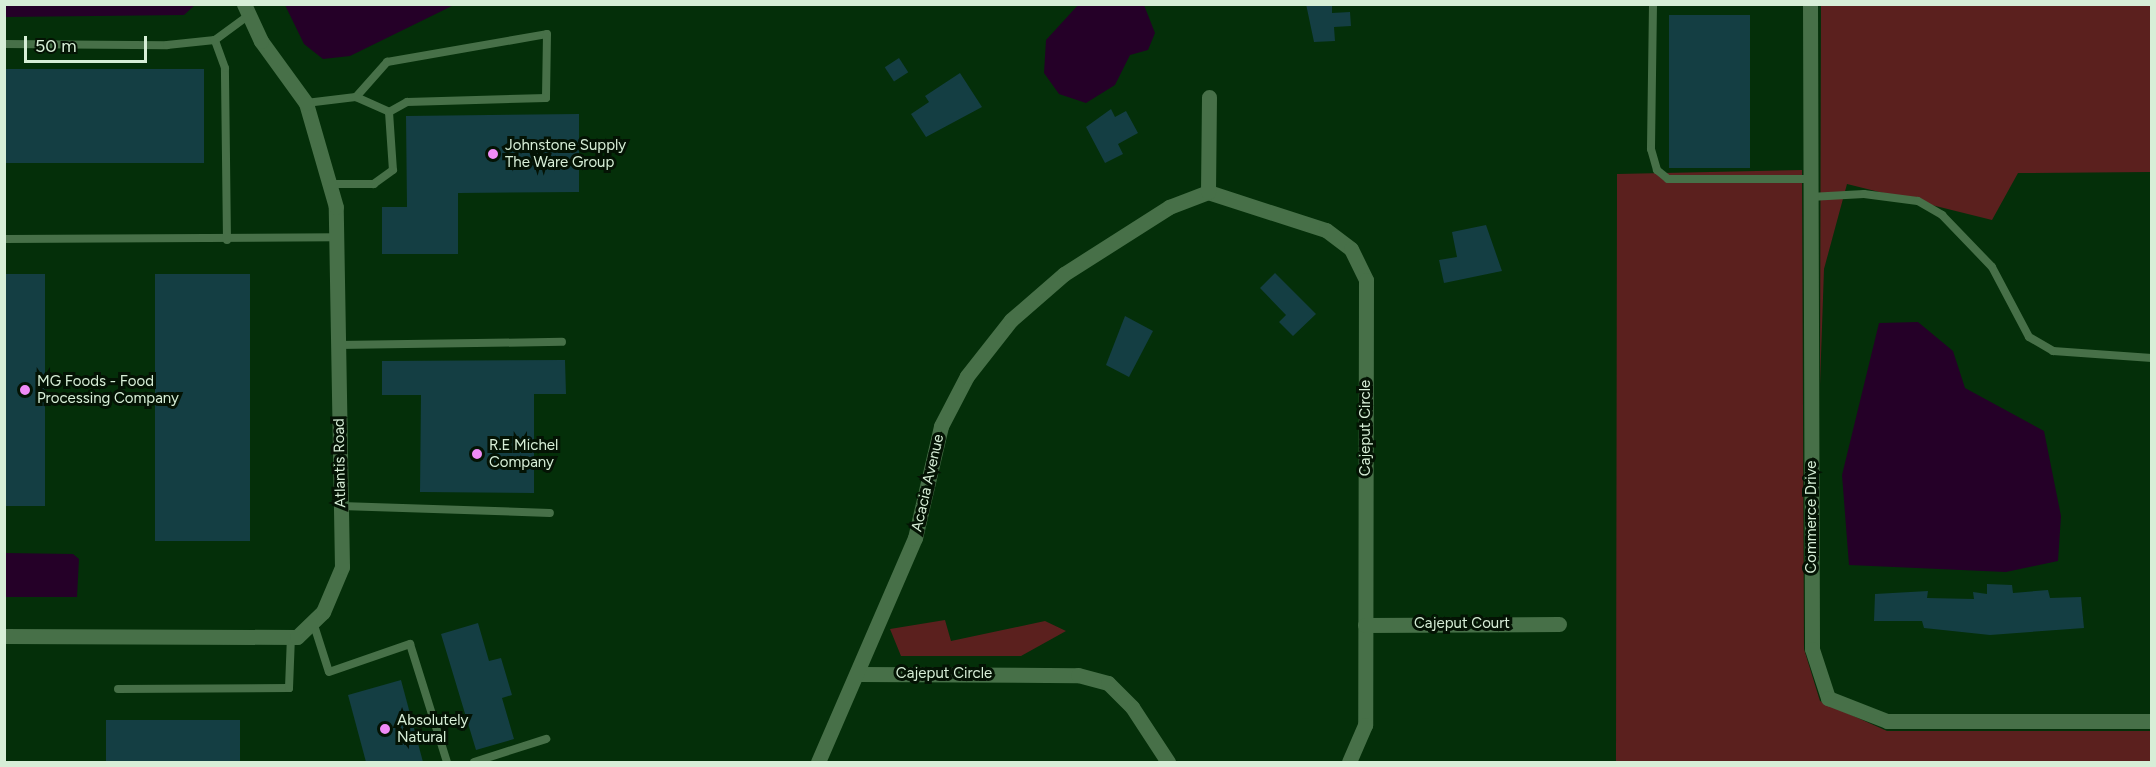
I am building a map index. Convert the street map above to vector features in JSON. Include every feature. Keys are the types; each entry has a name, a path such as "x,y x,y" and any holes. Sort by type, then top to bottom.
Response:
{"street":[{"name":"Commerce Drive","path":"1810,4 1812,649 1828,698 1887,722 2151,721"},
{"name":"Atlantis Road","path":"246,10 306,102 329,184 336,237 342,567 324,612 291,637"},
{"path":"1208,192 1209,97"},
{"name":"Cajeput Circle","path":"1208,192 1326,230 1351,249 1366,280 1365,725 1349,762"},
{"name":"Acacia Avenue","path":"818,762 859,674 915,538 941,426 967,376 1011,320 1064,274 1169,207 1208,192"},
{"name":"Cajeput Court","path":"1365,625 1559,624"},
{"path":"4,636 291,637"},
{"name":"Cajeput Circle","path":"859,674 1078,675 1108,684 1124,699 1168,762"}],"lane":[{"path":"1653,4 1651,149 1657,170 1668,179 1810,179"},
{"path":"4,44 167,45 215,40 246,10"},
{"path":"356,97 387,62 547,34 546,98 407,102 389,112"},
{"path":"215,40 225,68 227,240"},
{"path":"306,102 356,97 389,112"},
{"path":"329,184 374,184 393,170 389,112"},
{"path":"1810,197 1864,194 1918,201 1942,215 1992,267 2029,337 2053,351 2151,358"},
{"path":"4,239 227,240 336,237"},
{"path":"338,345 562,342"},
{"path":"341,506 550,513"},
{"path":"313,622 330,672 410,644 447,762"},
{"path":"118,689 289,688 291,637"},
{"path":"474,762 546,739"}],"shaded area":[{"path":"1079,4 1144,5 1155,33 1148,50 1130,55 1115,85 1086,103 1059,94 1044,73 1046,40"},
{"path":"4,5 195,5 184,15 5,17"},
{"path":"285,5 454,5 350,56 323,59 304,44"},
{"path":"1821,5 2151,5 2151,172 2018,173 1992,220 1847,184 1824,269 1820,385"},
{"path":"1802,170 1804,649 1820,701 1887,731 2151,731 2151,762 1616,762 1617,174"},
{"path":"1918,322 1953,351 1965,388 2044,431 2061,516 2058,561 2006,572 1849,565 1842,475 1879,323"},
{"path":"5,553 73,554 79,559 77,597 5,597"},
{"path":"945,620 951,641 1045,621 1066,631 1021,656 901,656 890,629"}],"building":[{"path":"1306,4 1332,4 1332,13 1350,12 1351,26 1334,27 1335,41 1314,42"},
{"path":"1669,15 1750,15 1750,168 1669,168"},
{"path":"899,58 908,72 894,82 885,67"},
{"path":"4,69 204,69 204,163 4,163"},
{"path":"960,73 982,107 926,137 911,114 929,102 925,96"},
{"path":"1111,109 1115,117 1126,111 1138,133 1118,144 1123,154 1105,163 1086,127"},
{"name":"Johnstone Supply The Ware Group","path":"579,114 579,192 458,193 458,254 382,254 382,207 407,207 406,116"},
{"path":"1486,225 1502,271 1444,283 1439,260 1457,257 1452,232"},
{"path":"1275,273 1316,314 1293,336 1279,322 1286,315 1260,288"},
{"name":"MG Foods - Food Processing Company","path":"4,274 45,274 45,506 4,506"},
{"path":"155,274 250,274 250,541 155,541"},
{"path":"1125,316 1153,331 1129,377 1106,365"},
{"path":"565,360 566,394 534,394 534,493 420,492 421,395 382,395 382,361"},
{"path":"1987,584 2012,585 2013,593 2048,590 2050,598 2081,597 2084,628 1990,635 1924,628 1922,621 1874,621 1875,594 1928,591 1927,598 1974,599 1973,592 1987,594"},
{"path":"478,623 489,661 501,658 512,695 502,698 514,739 476,750 441,634"},
{"name":"Absolutely Natural","path":"401,680 423,762 366,762 348,695"},
{"path":"106,720 240,720 240,762 106,762"}],"place":[{"name":"Johnstone Supply The Ware Group","path":"493,154"},
{"name":"MG Foods - Food Processing Company","path":"25,390"},
{"name":"R.E Michel Company","path":"477,454"},
{"name":"Absolutely Natural","path":"385,729"}]}
